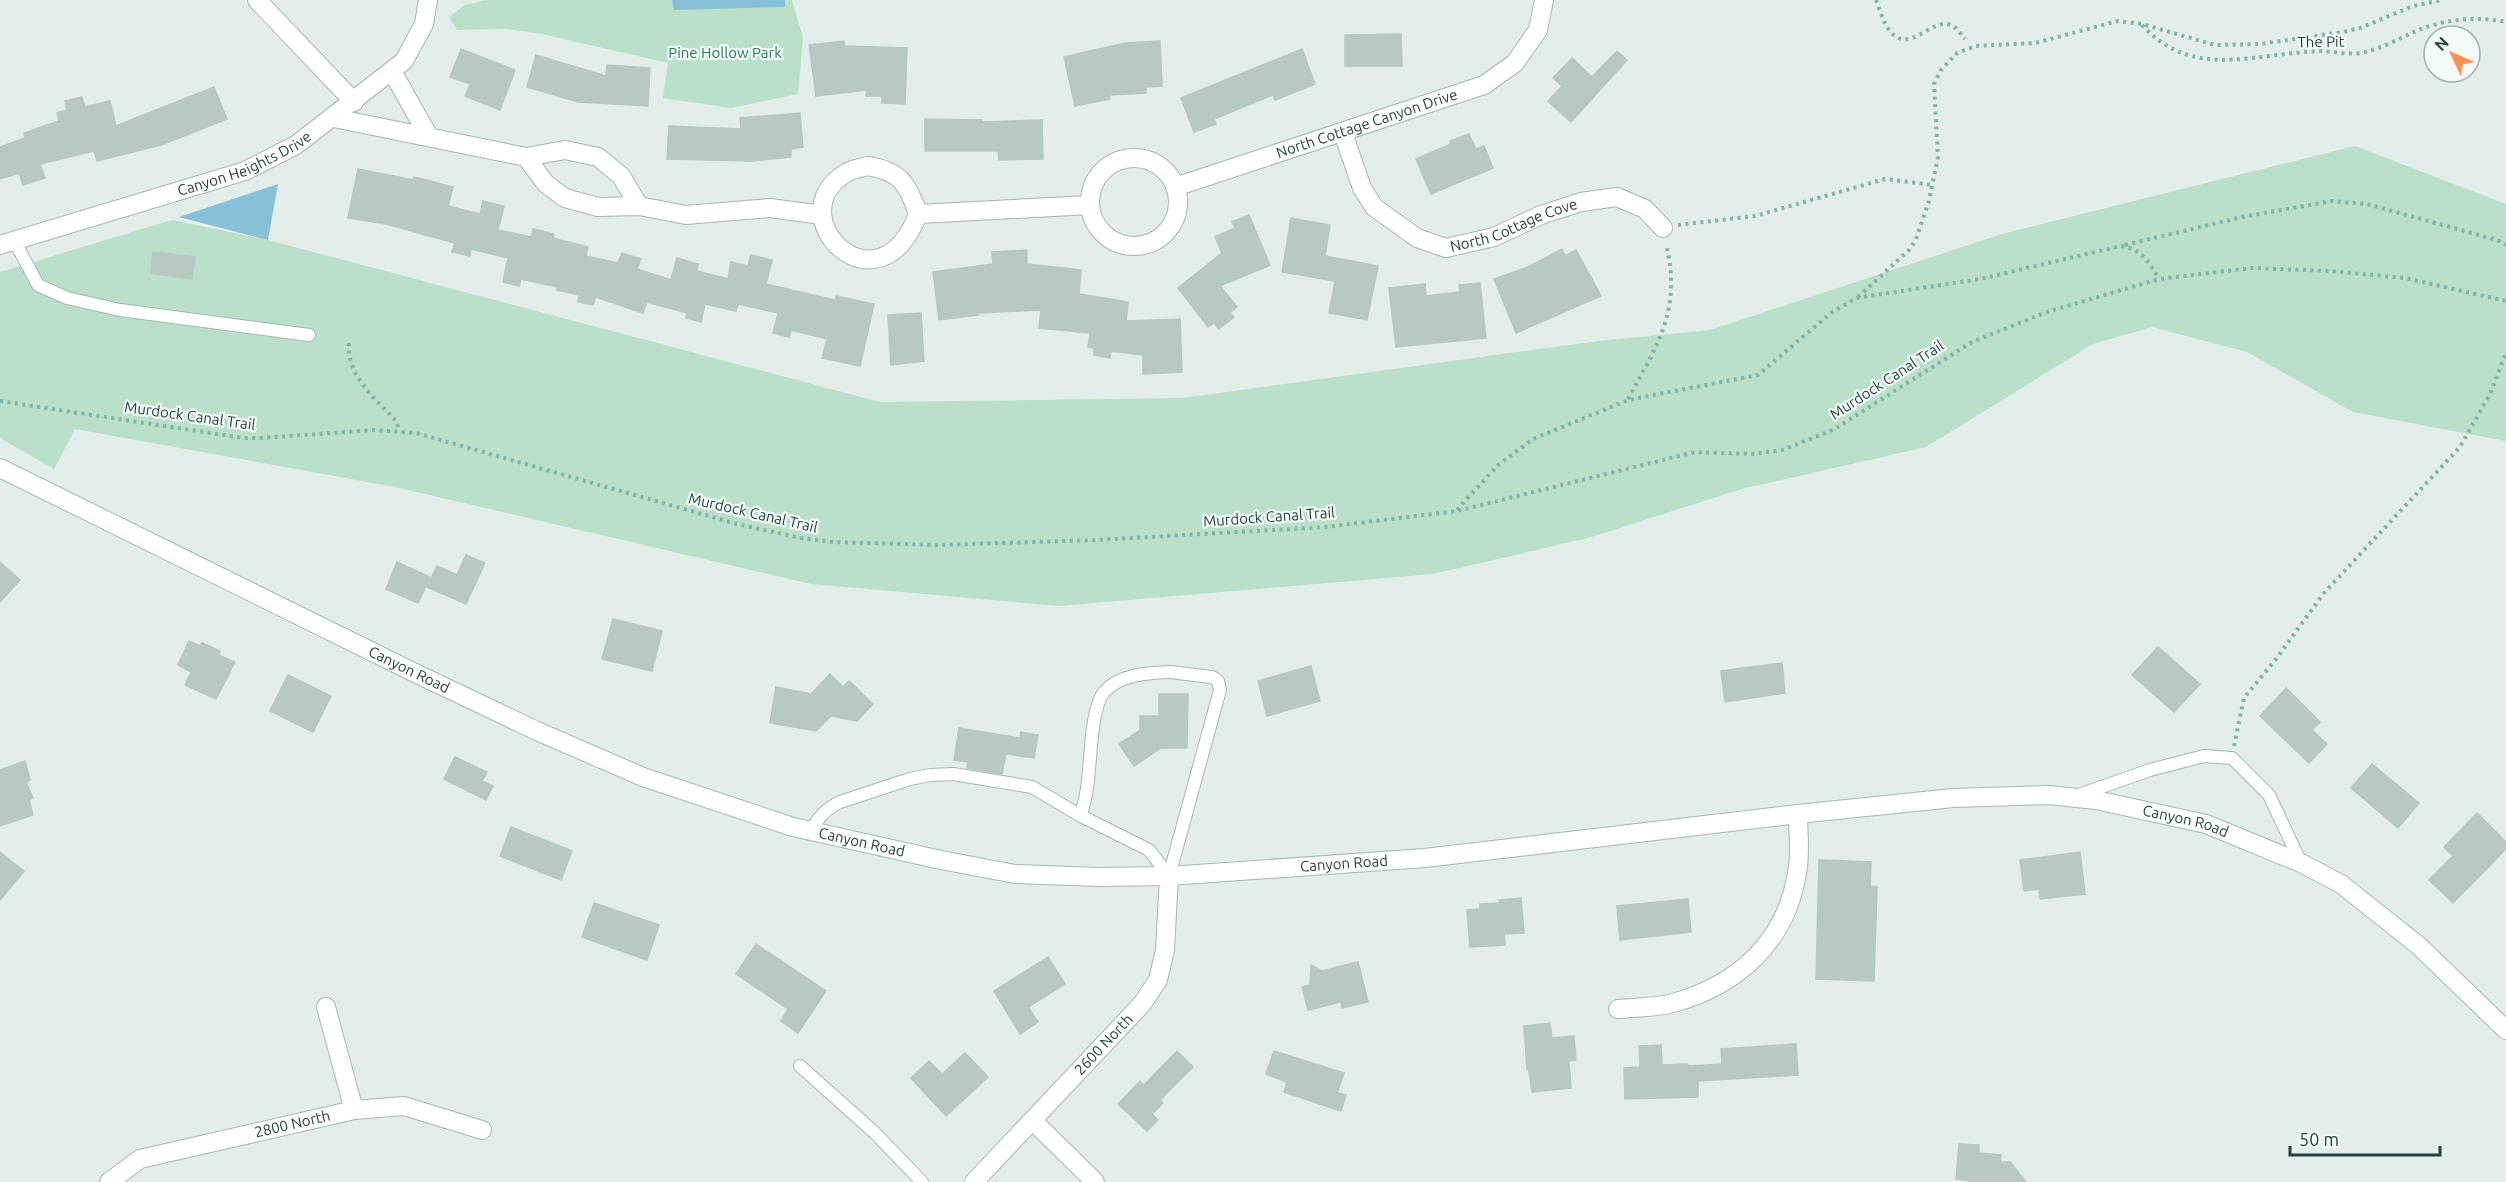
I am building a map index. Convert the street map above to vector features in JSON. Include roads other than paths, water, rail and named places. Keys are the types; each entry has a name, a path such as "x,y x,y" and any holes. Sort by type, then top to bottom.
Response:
{"street":[{"path":"257,0 354,102"},
{"name":"Canyon Heights Drive","path":"7,242 245,171 296,146 404,61 424,24 428,0"},
{"name":"North Cottage Canyon Drive","path":"1175,187 1484,85 1515,63 1538,30 1544,0"},
{"path":"392,71 429,137"},
{"path":"334,118 526,157 565,150 598,157 621,176 639,206"},
{"name":"North Cottage Cove","path":"1342,133 1362,188 1374,207 1417,238 1446,248 1494,237 1541,215 1581,202 1617,197 1645,209 1663,228"},
{"path":"526,157 546,184 565,198 598,207 639,206 686,215 770,208 822,215"},
{"path":"1131,158 1158,165 1175,187 1178,202 1175,217 1168,230 1157,240 1143,245 1128,246 1113,242 1101,232 1093,220 1090,205 1091,191 1096,179 1106,168 1118,161 1131,158"},
{"path":"868,166 884,169 900,178 910,191 918,214 904,243 891,253 874,259 858,258 847,254 834,244 826,231 822,215 826,194 835,181 847,171 868,166"},
{"path":"918,214 1090,205"},
{"name":"Canyon Road","path":"0,468 413,672 537,730 643,777 810,831 1015,874 1099,877 1169,876 1425,858 1798,814 1990,795 2072,798 2118,804 2206,824 2301,863 2342,884 2411,939 2506,1030"},
{"path":"1618,1009 1671,1004 1707,992 1732,979 1755,959 1774,935 1793,894 1798,871 1798,814"},
{"name":"2600 North","path":"974,1182 1142,1004 1158,980 1165,950 1169,876"},
{"path":"326,1007 354,1110"},
{"name":"2800 North","path":"109,1182 140,1159 354,1110 404,1106 482,1130"},
{"path":"1033,1121 1095,1182"}],"lane":[{"path":"7,242 38,285 67,298 120,310 309,335"},
{"path":"1081,816 1087,789 1095,711 1105,691 1117,682 1145,673 1170,672 1212,677 1218,681 1220,690 1169,876"},
{"path":"2072,798 2150,770 2204,756 2232,758 2269,795 2301,863"},
{"path":"810,831 821,814 840,802 910,779 936,774 972,777 1032,787 1081,816 1149,850 1169,876"},
{"path":"801,1066 875,1133 922,1182"}],"water":[{"path":"672,0 785,0 785,7 674,10"},
{"path":"278,184 268,240 179,217"}],"park label":[{"name":"Pine Hollow Park","path":"725,53"}]}
